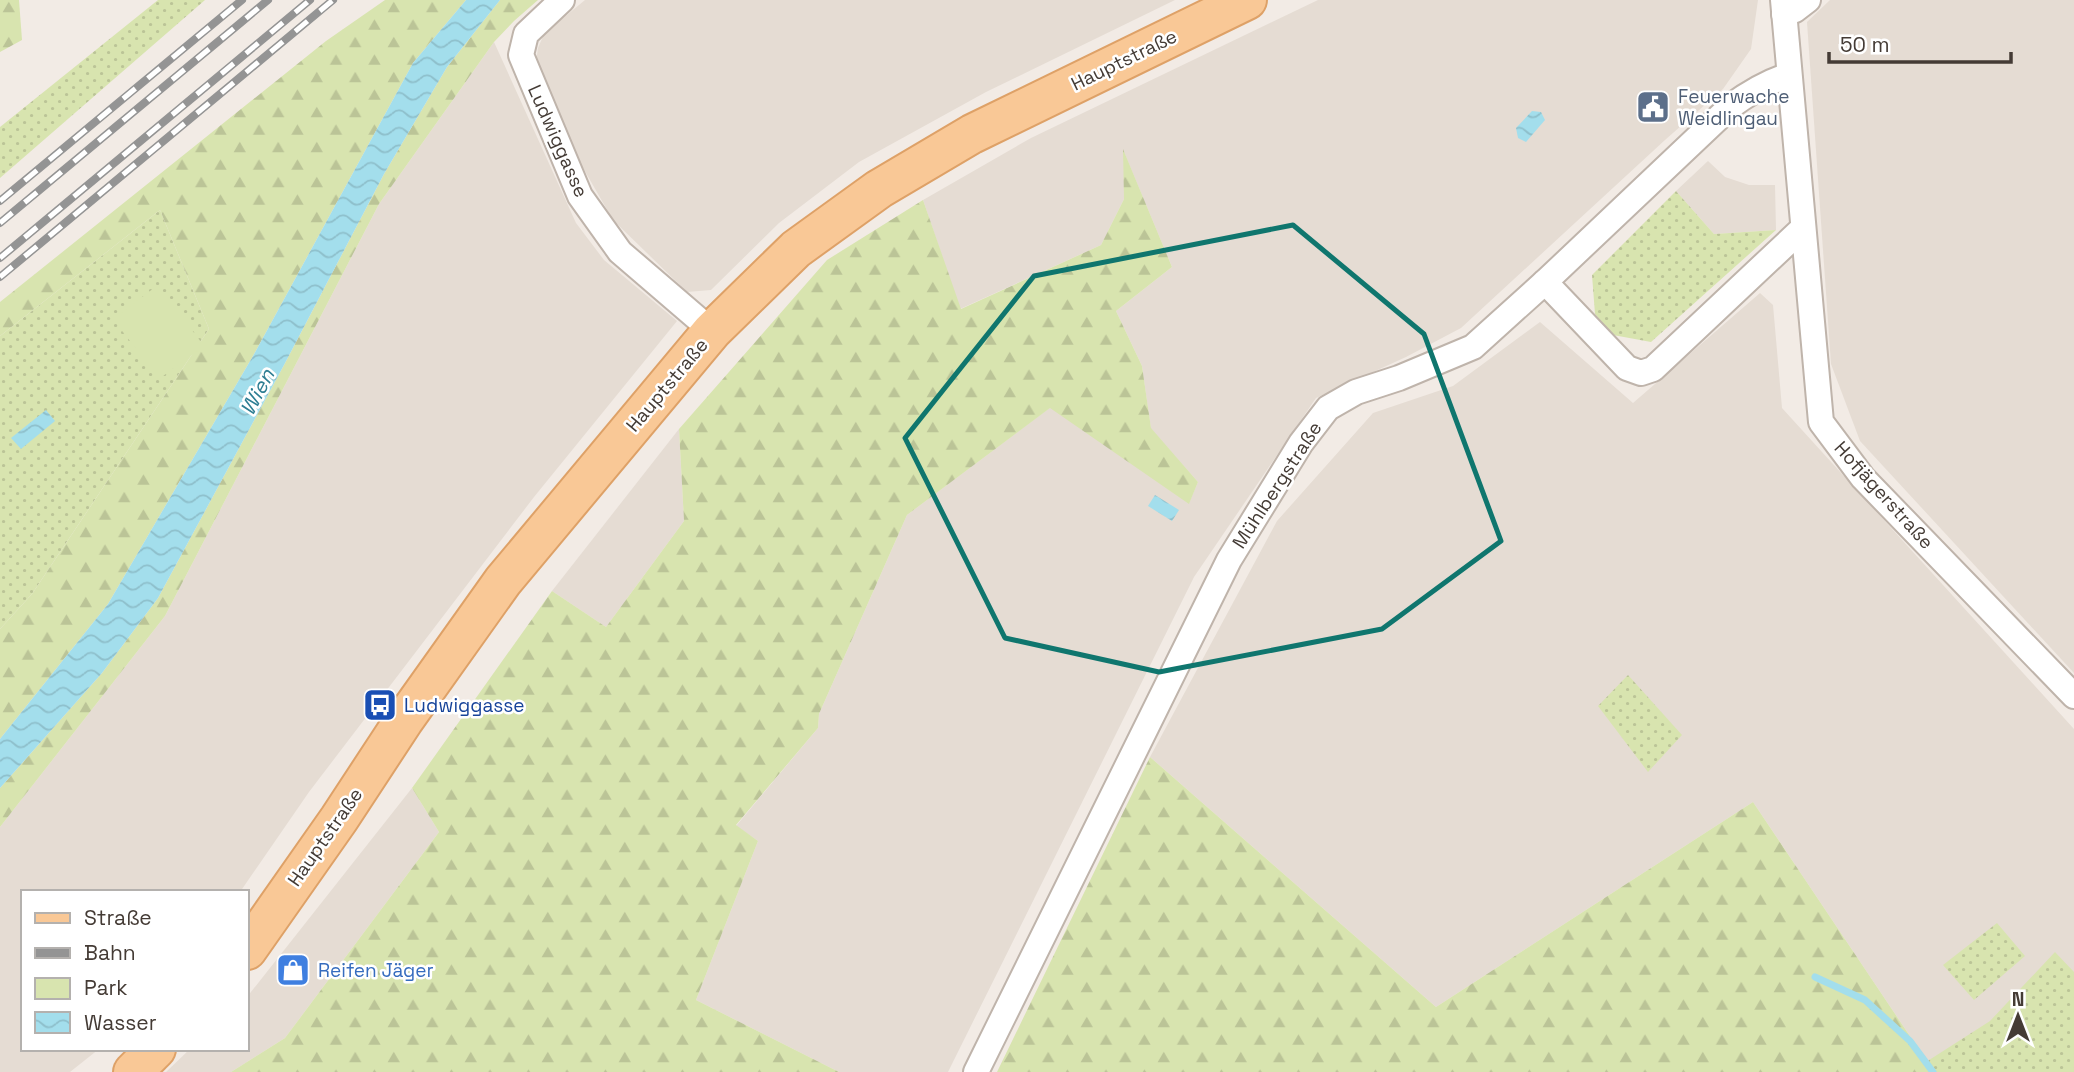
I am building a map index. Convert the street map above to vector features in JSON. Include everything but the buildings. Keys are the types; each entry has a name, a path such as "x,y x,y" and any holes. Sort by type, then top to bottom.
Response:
{"main road":[{"name":"Hauptstraße","path":"248,949 339,819 404,720 503,581 712,331 796,250 879,189 972,134 1247,0"},
{"path":"133,1072 154,1051"}],"street":[{"name":"Ludwiggasse","path":"562,0 526,34 520,55 580,196 620,251 712,331"},
{"path":"1789,75 1783,7 1795,10 1808,0"},
{"name":"Hofjägerstraße","path":"1789,75 1821,422 1863,478 2074,696"},
{"name":"Mühlbergstraße","path":"976,1072 1229,560 1301,443 1328,408 1356,392 1399,378 1473,346 1545,282 1731,106 1770,81 1789,75"},
{"path":"1545,282 1627,368 1641,373 1653,369 1803,228"}],"highlighted area":[{"path":"1293,225 1424,334 1501,541 1382,629 1159,672 1005,638 905,438 1034,276"}],"shaded area":[{"path":"585,0 1175,0 986,92 859,162 779,223 711,290 687,292 613,220 571,147 535,68 538,48 544,34"},
{"path":"1318,0 1758,0 1751,49 1723,89 1461,328 1406,357 1316,398 1194,577 948,1072 839,1072 696,1000 758,841 736,826 818,728 819,714 907,515 1051,407 1189,503 1198,482 1151,429 1142,366 1116,311 1172,267 1124,152 1124,199 1101,245 960,309 923,200 1031,138"},
{"path":"1830,0 2074,0 2074,673 1860,441 1831,364 1807,22"},
{"path":"494,42 576,223 604,260 677,321 534,497 309,792 241,890 21,890 21,1051 96,1051 70,1072 0,1072 0,827 165,616 379,204"},
{"path":"1708,161 1725,177 1749,185 1775,185 1776,230 1714,234 1676,191"},
{"path":"1760,293 1773,305 1782,408 2074,729 2074,1072 1934,1072 1753,802 1436,1007 1150,757 1277,521 1373,413 1453,386 1540,322 1633,403"},
{"path":"679,429 684,521 606,627 552,591"},
{"path":"412,788 439,832 285,1038 231,1072 166,1072 188,1051 248,1051 248,996"}],"green space":[{"path":"0,0 19,0 22,40 0,52"},
{"path":"158,0 205,0 0,178 0,127"},
{"path":"385,0 466,0 413,63 253,356 108,604 0,739 0,629 32,594 209,329 160,210 0,336 0,302 326,41"},
{"path":"500,0 538,0 494,42 379,204 165,616 0,827 0,788 102,673 158,598 384,174 447,67"},
{"path":"1123,149 1172,267 1116,311 1142,366 1151,428 1198,482 1189,504 1050,408 907,515 819,714 818,728 736,825 758,841 696,1000 839,1072 231,1072 285,1038 439,832 412,788 552,591 606,627 684,521 679,429 827,260 923,200 961,309 1101,245 1124,199"},
{"path":"1676,191 1714,234 1776,230 1651,342 1613,335 1595,314 1592,275"},
{"path":"160,210 209,329 32,594 0,629 0,336"},
{"path":"158,285 204,346 159,379 113,319"},
{"path":"1628,675 1682,735 1648,772 1598,706"},
{"path":"1150,757 1436,1007 1753,802 1934,1072 997,1072"},
{"path":"1997,923 2025,956 1974,1000 1943,965"},
{"path":"2055,952 2074,972 2074,1072 1934,1072 1926,1062 1990,1021"}],"water":[{"name":"Wien","path":"466,0 500,0 447,67 384,174 158,598 102,673 0,788 0,739 108,604 253,356 413,63"},
{"path":"1532,111 1541,112 1545,120 1526,142 1518,138 1516,128"},
{"path":"46,410 55,421 21,449 11,438"},
{"path":"1155,495 1179,510 1172,521 1148,506"}],"waterway":[{"path":"1815,977 1865,1000 1910,1041 1933,1072"}],"railway":[{"path":"0,201 242,0"},
{"path":"0,223 268,0"},
{"path":"0,258 310,0"},
{"path":"0,277 333,0"}],"place":[{"name":"Feuerwache Weidlingau","path":"1653,107"},
{"name":"Ludwiggasse","path":"380,705"},
{"name":"Reifen Jäger","path":"293,970"}]}
